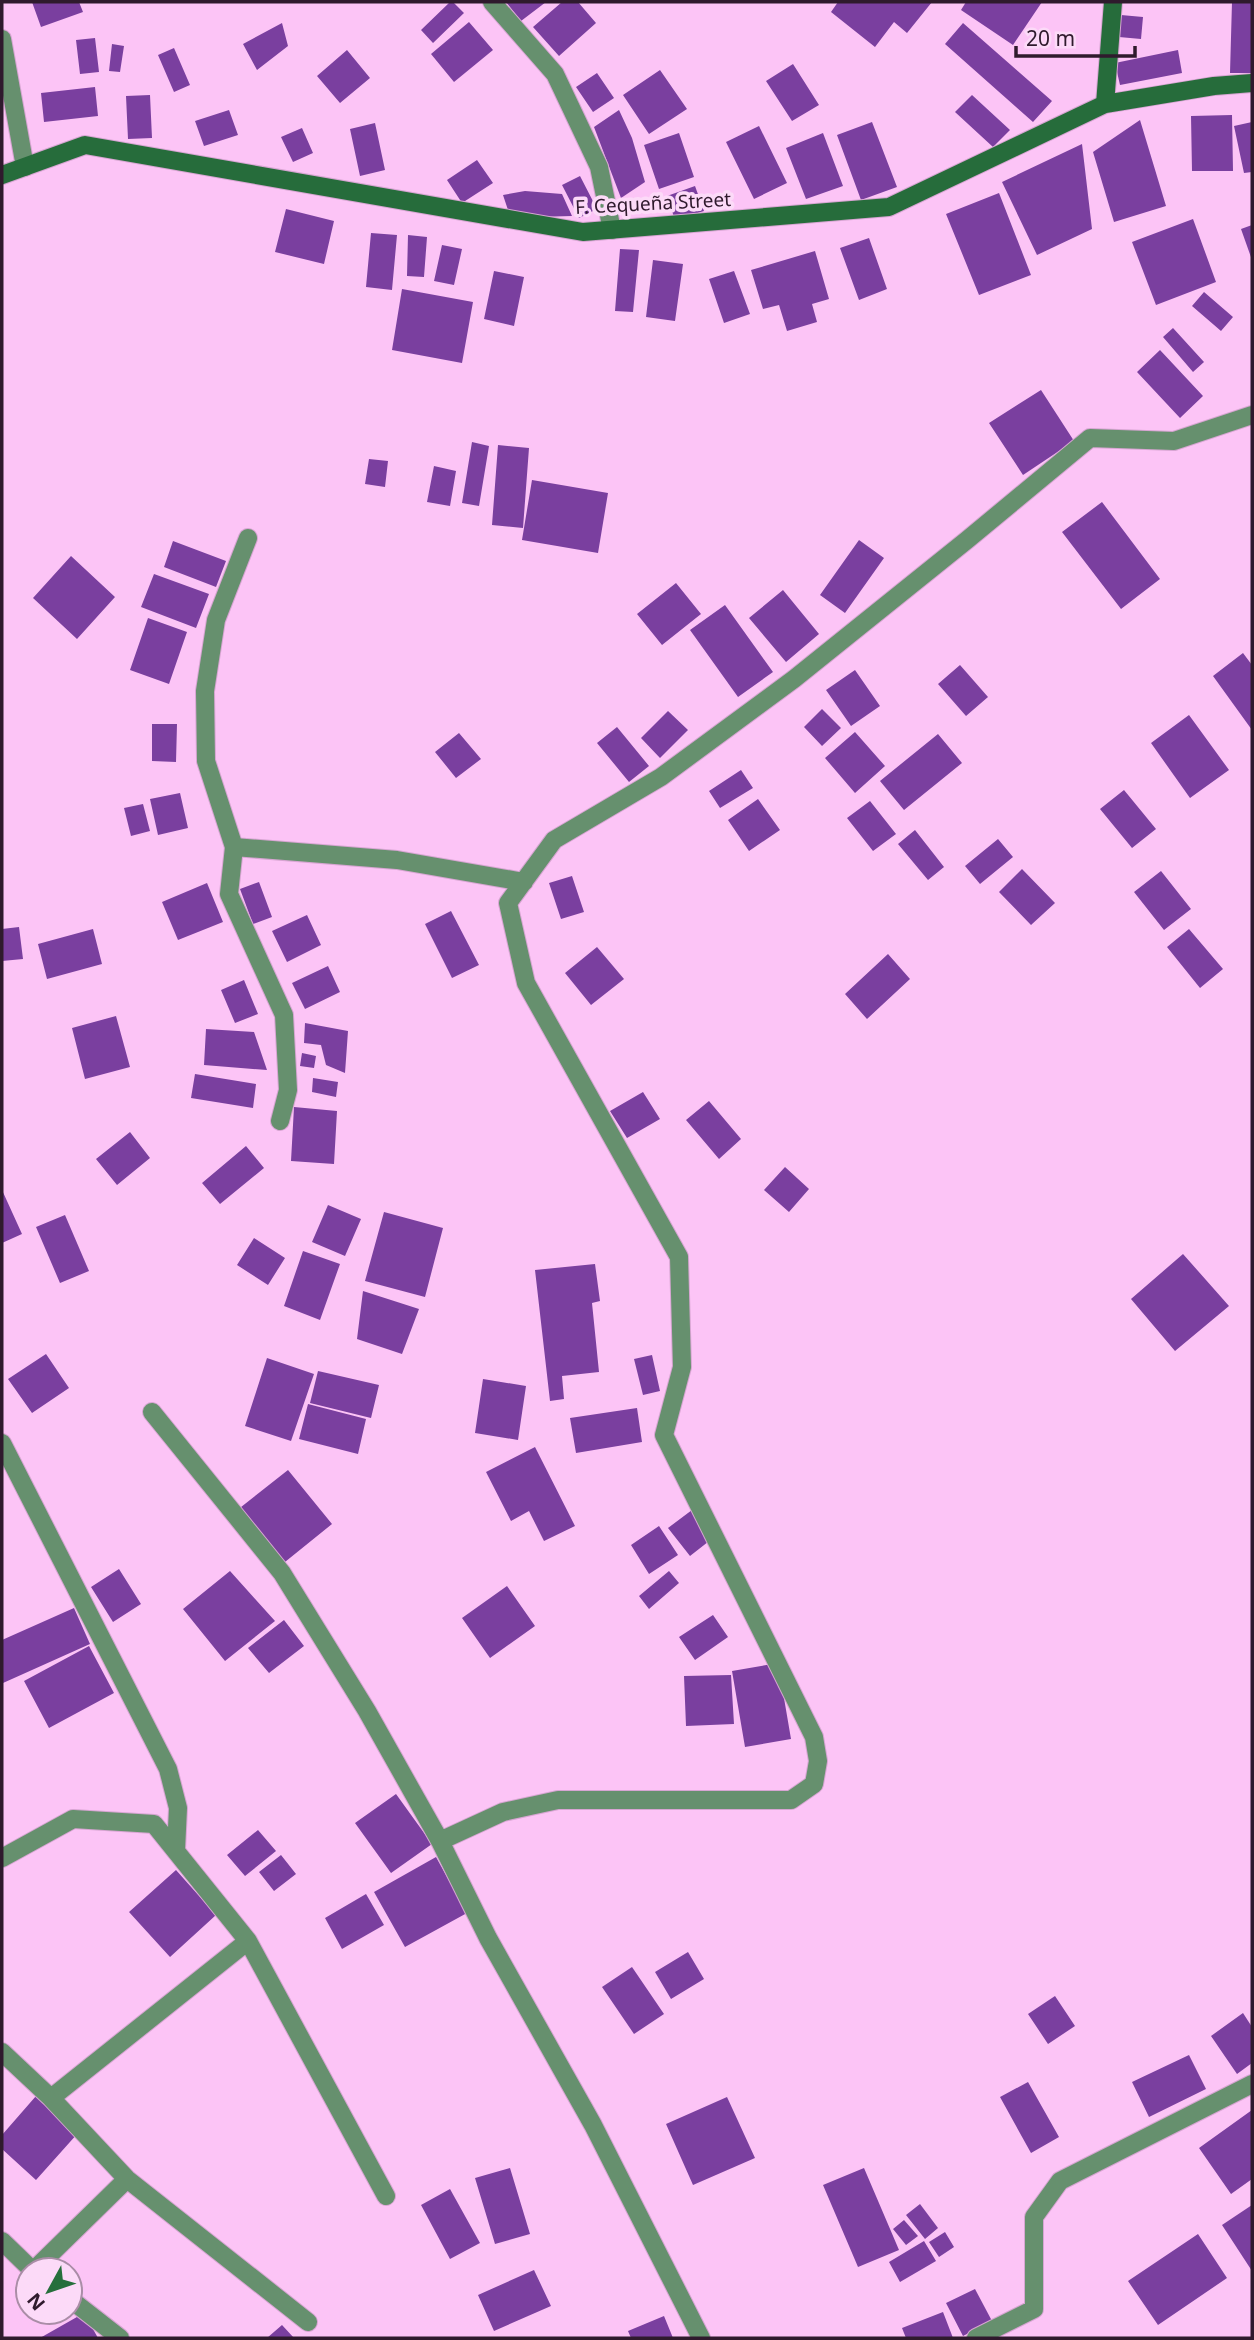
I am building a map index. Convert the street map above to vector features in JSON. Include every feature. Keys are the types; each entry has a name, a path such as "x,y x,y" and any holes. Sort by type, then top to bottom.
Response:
{"street":[{"path":"492,2 555,74 599,167 612,230"},
{"path":"1105,104 1110,4"},
{"path":"2,39 25,167"},
{"name":"F. Cequeña Street","path":"2,175 85,145 583,232 612,230 889,207 1105,104 1214,86 1252,83"},
{"path":"440,1841 503,1812 558,1800 791,1800 814,1784 818,1761 814,1737 664,1435 682,1367 679,1257 526,983 508,904 554,840 661,777 794,679 1090,438 1174,441 1252,415"},
{"path":"248,538 216,620 205,691 206,761 234,846 229,894 285,1015 288,1090 280,1121"},
{"path":"234,846 397,860 524,882"},
{"path":"152,1412 282,1573 367,1711 440,1841 488,1938 593,2125 701,2338"},
{"path":"2,1443 168,1769 178,1808 176,1850"},
{"path":"2,1858 73,1819 154,1824 248,1941 386,2196"},
{"path":"51,2098 248,1941"},
{"path":"2,2052 51,2098 127,2179 308,2322"},
{"path":"976,2338 1034,2309 1034,2217 1060,2181 1252,2084"},
{"path":"47,2256 127,2179"},
{"path":"2,2241 18,2256"},
{"path":"84,2311 120,2338"}],"building":[{"path":"32,2 79,2 83,12 41,27"},
{"path":"450,2 464,13 433,43 421,30"},
{"path":"506,2 546,2 521,21"},
{"path":"562,2 578,2 596,23 559,56 533,27"},
{"path":"838,2 932,2 907,33 894,22 875,47 831,12"},
{"path":"966,2 1042,2 1013,45 961,10"},
{"path":"1232,2 1252,2 1252,73 1230,73"},
{"path":"1121,15 1143,17 1141,39 1119,37"},
{"path":"469,22 493,50 454,82 431,54"},
{"path":"282,23 288,46 257,70 243,44"},
{"path":"963,23 1052,101 1033,122 945,44"},
{"path":"95,38 99,72 80,74 76,40"},
{"path":"112,44 124,46 120,72 109,71"},
{"path":"174,48 190,85 174,92 158,55"},
{"path":"347,50 370,78 340,103 317,76"},
{"path":"1178,50 1182,73 1120,85 1115,63"},
{"path":"793,64 819,105 792,121 766,81"},
{"path":"660,70 687,109 649,134 623,95"},
{"path":"597,73 614,98 593,112 576,87"},
{"path":"95,87 98,116 44,122 41,93"},
{"path":"150,95 152,138 128,139 126,96"},
{"path":"972,95 1010,130 993,147 955,112"},
{"path":"229,110 238,135 204,146 195,121"},
{"path":"619,110 632,138 645,182 621,198 594,127"},
{"path":"1232,115 1233,171 1192,171 1191,116"},
{"path":"1140,120 1166,206 1114,222 1093,152"},
{"path":"872,122 897,187 861,200 837,135"},
{"path":"1252,122 1252,172 1244,173 1234,126"},
{"path":"375,123 385,170 360,176 350,129"},
{"path":"759,126 787,183 754,199 726,142"},
{"path":"302,128 313,153 293,162 281,137"},
{"path":"679,133 694,177 659,189 644,145"},
{"path":"823,133 843,186 806,199 786,148"},
{"path":"1082,144 1092,229 1037,255 1002,182"},
{"path":"477,160 493,183 462,203 447,180"},
{"path":"580,176 597,209 579,218 562,185"},
{"path":"695,186 704,211 675,220 667,196"},
{"path":"525,191 562,194 572,216 536,217 509,213 503,195"},
{"path":"999,193 1031,275 979,295 946,214"},
{"path":"286,209 334,221 324,264 275,252"},
{"path":"1193,219 1216,282 1156,305 1132,242"},
{"path":"1252,225 1252,260 1241,229"},
{"path":"371,233 397,235 392,290 366,287"},
{"path":"408,235 427,237 424,277 407,276"},
{"path":"869,238 887,289 859,300 840,248"},
{"path":"442,245 462,249 454,285 434,281"},
{"path":"620,249 639,250 633,312 615,311"},
{"path":"815,251 829,299 812,304 817,322 787,331 779,305 763,309 751,270"},
{"path":"653,260 683,264 675,321 646,317"},
{"path":"494,271 524,277 514,326 484,319"},
{"path":"734,271 750,314 724,323 709,279"},
{"path":"402,289 473,302 462,363 392,350"},
{"path":"1204,292 1233,317 1221,331 1192,306"},
{"path":"1173,328 1204,362 1193,372 1163,337"},
{"path":"1160,350 1203,396 1180,418 1137,372"},
{"path":"1041,390 1074,441 1023,475 989,423"},
{"path":"472,442 489,446 479,506 462,503"},
{"path":"498,445 529,448 523,528 492,525"},
{"path":"369,459 388,461 385,487 365,484"},
{"path":"434,466 456,471 450,506 427,502"},
{"path":"532,480 608,493 598,553 522,540"},
{"path":"1102,502 1160,579 1121,609 1062,532"},
{"path":"859,540 884,558 845,613 820,595"},
{"path":"173,541 226,561 216,587 164,567"},
{"path":"71,556 115,597 77,639 33,598"},
{"path":"154,574 209,594 196,628 141,607"},
{"path":"676,583 701,614 662,645 637,614"},
{"path":"783,590 819,634 786,662 749,618"},
{"path":"725,605 773,672 738,697 690,630"},
{"path":"148,618 187,632 169,684 130,670"},
{"path":"1243,653 1252,665 1252,730 1213,676"},
{"path":"960,665 988,697 966,716 938,684"},
{"path":"855,670 880,706 851,726 826,690"},
{"path":"822,709 841,728 822,746 804,727"},
{"path":"668,711 688,730 660,758 641,738"},
{"path":"1189,715 1229,770 1190,798 1151,743"},
{"path":"152,724 177,724 176,762 152,761"},
{"path":"617,727 649,766 629,782 597,743"},
{"path":"855,732 885,766 855,793 825,758"},
{"path":"459,733 481,759 456,778 435,752"},
{"path":"938,734 962,763 904,810 880,781"},
{"path":"741,770 753,788 720,808 709,791"},
{"path":"1124,790 1156,829 1132,848 1100,809"},
{"path":"180,793 188,828 158,835 150,799"},
{"path":"758,799 780,830 749,851 728,820"},
{"path":"870,801 896,834 873,851 847,818"},
{"path":"143,804 150,831 131,836 124,808"},
{"path":"915,830 944,867 928,880 898,844"},
{"path":"998,839 1013,857 980,884 965,866"},
{"path":"1022,869 1055,903 1031,925 999,892"},
{"path":"1161,871 1191,909 1164,930 1134,892"},
{"path":"572,876 584,912 561,919 549,883"},
{"path":"259,882 272,917 253,924 240,889"},
{"path":"207,883 223,922 178,940 162,902"},
{"path":"451,911 479,965 452,978 425,924"},
{"path":"307,915 321,945 287,962 272,931"},
{"path":"19,927 23,959 2,961 2,929"},
{"path":"93,929 102,964 47,979 38,944"},
{"path":"1189,929 1223,969 1200,988 1167,947"},
{"path":"597,947 624,979 591,1005 565,973"},
{"path":"888,954 910,979 867,1019 845,994"},
{"path":"328,966 340,992 305,1009 292,983"},
{"path":"244,980 258,1014 235,1023 221,990"},
{"path":"116,1016 130,1067 85,1079 72,1028"},
{"path":"305,1023 348,1031 345,1073 326,1065 321,1045 304,1043"},
{"path":"206,1029 254,1032 267,1070 204,1065"},
{"path":"302,1053 316,1056 314,1068 300,1066"},
{"path":"195,1074 256,1084 253,1108 191,1098"},
{"path":"313,1078 338,1082 336,1097 312,1092"},
{"path":"643,1092 660,1119 627,1138 610,1111"},
{"path":"709,1101 741,1139 719,1159 686,1120"},
{"path":"294,1107 337,1111 334,1164 291,1161"},
{"path":"130,1132 150,1158 117,1185 96,1159"},
{"path":"246,1146 264,1168 220,1204 202,1183"},
{"path":"785,1167 809,1189 789,1212 764,1190"},
{"path":"2,1190 22,1234 2,1243"},
{"path":"328,1205 361,1219 345,1256 312,1242"},
{"path":"384,1212 443,1228 425,1297 365,1281"},
{"path":"65,1215 89,1271 60,1283 36,1227"},
{"path":"254,1238 285,1258 268,1285 237,1265"},
{"path":"303,1251 340,1264 320,1320 284,1306"},
{"path":"1183,1254 1229,1306 1175,1351 1131,1299"},
{"path":"595,1264 600,1301 592,1303 599,1372 562,1376 564,1399 550,1401 535,1270"},
{"path":"363,1291 419,1309 402,1354 357,1339"},
{"path":"46,1354 69,1388 32,1413 8,1379"},
{"path":"652,1355 660,1391 643,1395 634,1359"},
{"path":"267,1358 314,1374 291,1441 245,1426"},
{"path":"318,1371 379,1385 371,1418 310,1403"},
{"path":"483,1379 526,1386 518,1440 475,1433"},
{"path":"308,1404 366,1419 358,1454 299,1439"},
{"path":"637,1408 642,1442 576,1453 570,1418"},
{"path":"535,1447 575,1526 544,1541 529,1511 511,1521 486,1472"},
{"path":"288,1470 332,1524 280,1566 236,1511"},
{"path":"692,1510 713,1538 690,1556 668,1528"},
{"path":"659,1526 678,1555 649,1574 631,1545"},
{"path":"119,1569 141,1604 113,1622 91,1587"},
{"path":"230,1571 275,1621 225,1661 183,1609"},
{"path":"669,1571 679,1583 649,1609 639,1596"},
{"path":"507,1586 535,1626 490,1658 462,1618"},
{"path":"74,1608 90,1644 3,1683 2,1640"},
{"path":"713,1615 728,1637 695,1660 679,1637"},
{"path":"284,1620 304,1646 269,1673 248,1648"},
{"path":"89,1646 114,1693 49,1728 24,1681"},
{"path":"778,1663 791,1739 745,1747 732,1671"},
{"path":"731,1675 734,1724 686,1726 684,1676"},
{"path":"396,1794 432,1844 391,1873 355,1823"},
{"path":"258,1830 276,1851 245,1876 227,1855"},
{"path":"281,1855 296,1874 274,1891 259,1872"},
{"path":"436,1857 467,1913 405,1947 374,1892"},
{"path":"176,1870 216,1915 170,1957 129,1912"},
{"path":"366,1894 384,1925 342,1949 325,1918"},
{"path":"688,1952 704,1979 671,1999 655,1972"},
{"path":"632,1967 664,2014 634,2034 602,1987"},
{"path":"1055,1996 1075,2026 1048,2044 1028,2014"},
{"path":"1243,2013 1252,2027 1252,2063 1237,2074 1211,2036"},
{"path":"1189,2055 1206,2089 1149,2117 1132,2082"},
{"path":"1028,2082 1059,2137 1031,2153 1000,2097"},
{"path":"36,2096 78,2133 36,2180 2,2149 2,2135"},
{"path":"727,2097 755,2158 693,2185 666,2124"},
{"path":"1252,2110 1252,2179 1231,2194 1199,2148"},
{"path":"510,2168 530,2234 495,2244 475,2178"},
{"path":"864,2168 899,2250 858,2267 823,2185"},
{"path":"450,2189 480,2243 450,2259 421,2205"},
{"path":"920,2204 938,2228 925,2239 906,2215"},
{"path":"1252,2205 1252,2271 1222,2225"},
{"path":"904,2220 918,2236 906,2245 893,2229"},
{"path":"945,2232 954,2247 939,2257 929,2242"},
{"path":"1198,2234 1227,2278 1158,2325 1128,2281"},
{"path":"924,2241 936,2261 900,2282 889,2262"},
{"path":"534,2270 551,2306 494,2331 478,2295"},
{"path":"975,2289 992,2321 963,2336 946,2303"},
{"path":"943,2312 953,2338 906,2338 902,2328"},
{"path":"84,2313 98,2338 40,2338 61,2326 84,2326"},
{"path":"664,2316 673,2338 631,2338 628,2331"},
{"path":"282,2325 294,2338 267,2338"}]}
